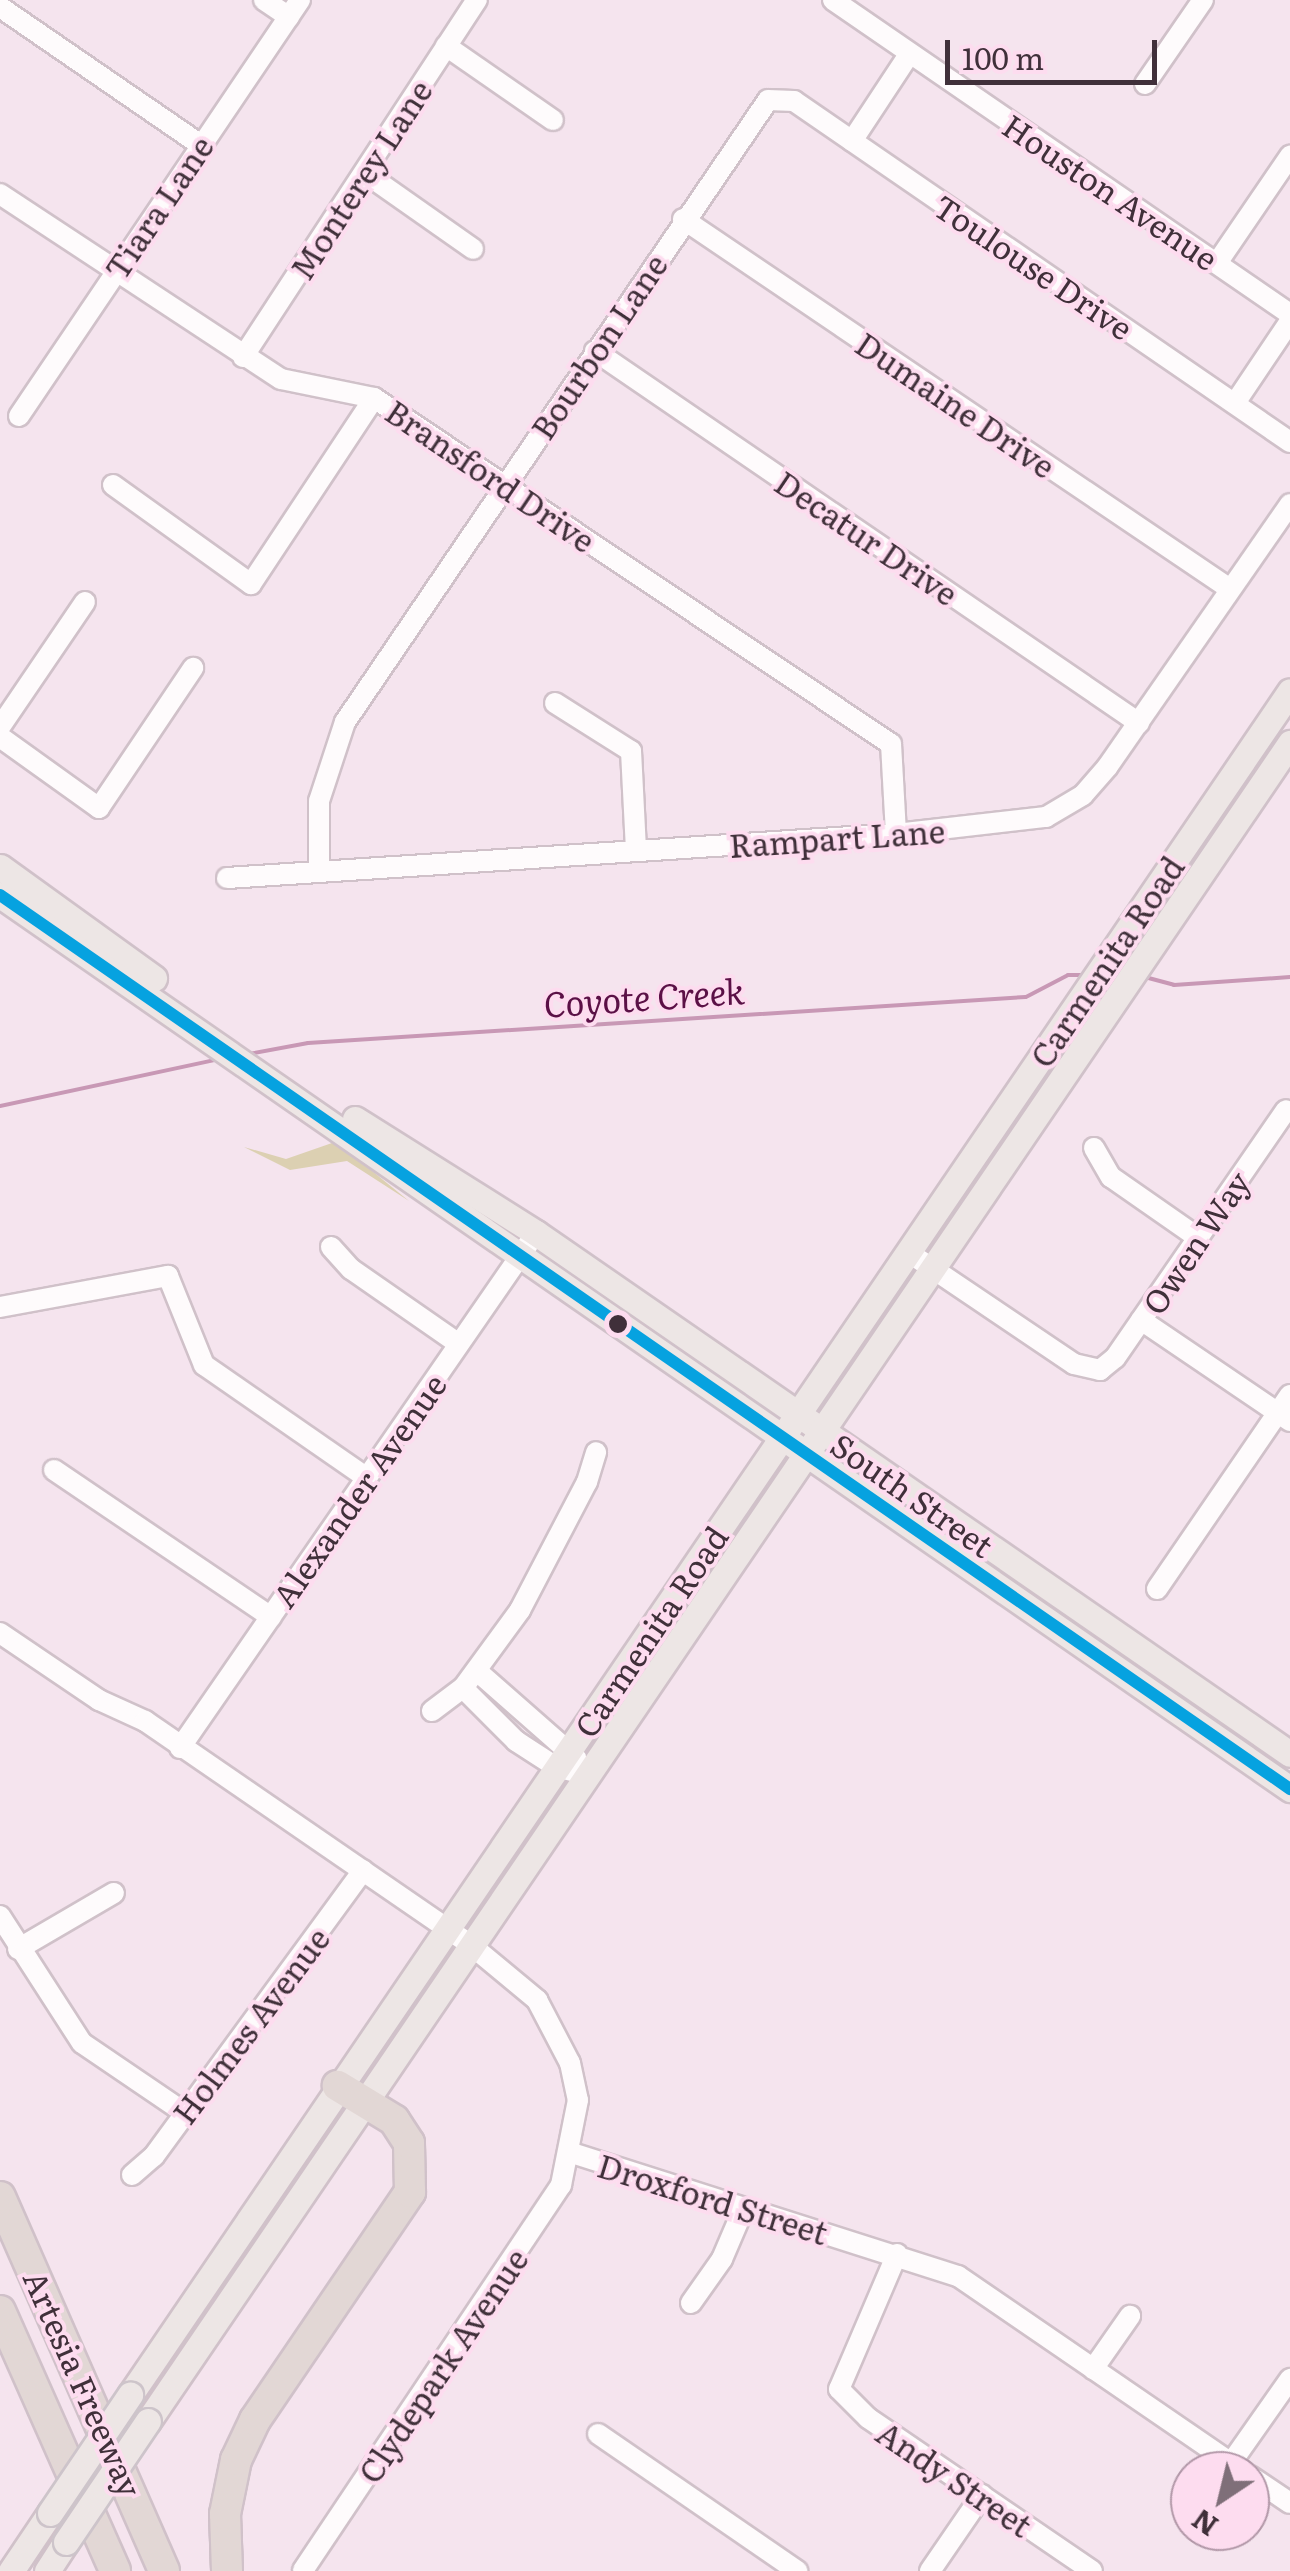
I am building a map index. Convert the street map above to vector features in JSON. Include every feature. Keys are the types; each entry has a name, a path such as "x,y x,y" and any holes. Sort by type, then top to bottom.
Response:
{"highway":[{"path":"227,2571 225,2514 248,2433 410,2192 409,2143 394,2120 367,2100 338,2086"},
{"name":"Artesia Freeway","path":"0,2197 164,2571"},
{"path":"0,2232 148,2571"},
{"name":"Artesia Freeway","path":"0,2311 115,2571"}],"main road":[{"name":"Carmenita Road","path":"11,2571 1290,691"},
{"name":"Carmenita Road","path":"46,2571 1290,743"},
{"path":"0,867 166,998"},
{"path":"0,895 166,998 350,1125"},
{"name":"South Street","path":"350,1125 536,1233 1290,1754"},
{"name":"South Street","path":"350,1125 520,1257 1290,1789"}],"street":[{"path":"264,0 294,8"},
{"name":"Monterey Lane","path":"243,357 477,0"},
{"name":"Houston Avenue","path":"833,0 1290,317"},
{"path":"1146,84 1202,0"},
{"path":"0,6 201,145"},
{"name":"Tiara Lane","path":"19,416 294,8"},
{"path":"446,46 553,120"},
{"path":"852,141 910,53"},
{"name":"Toulouse Drive","path":"775,98 794,101 1290,442"},
{"name":"Bourbon Lane","path":"319,872 320,801 345,722 756,110 775,98"},
{"path":"1216,263 1290,156"},
{"path":"365,172 472,249"},
{"name":"Bransford Drive","path":"0,194 281,379 374,398 891,744 896,834"},
{"name":"Dumaine Drive","path":"683,219 1230,590"},
{"path":"1235,403 1290,317"},
{"name":"Decatur Drive","path":"594,350 1139,723"},
{"path":"114,485 251,584 374,398"},
{"name":"Rampart Lane","path":"228,878 896,834 1046,817 1082,795 1139,723 1290,504"},
{"path":"0,727 85,602"},
{"path":"0,737 100,808 193,668"},
{"path":"555,704 631,750 636,850"},
{"name":"Owen Way","path":"933,1268 1074,1364 1100,1370 1141,1320 1286,1110"},
{"path":"1094,1148 1110,1176 1197,1237"},
{"name":"Alexander Avenue","path":"180,1748 536,1233"},
{"path":"331,1248 352,1269 460,1344"},
{"path":"908,1252 933,1268"},
{"path":"0,1307 168,1276 204,1365 367,1478"},
{"path":"1141,1320 1284,1417"},
{"path":"1157,1589 1284,1417 1290,1395"},
{"path":"432,1710 463,1688 520,1610 588,1482 596,1452"},
{"path":"54,1470 271,1616"},
{"name":"Droxford Street","path":"0,1633 362,1870 520,1982 551,2022 578,2100 572,2154 958,2276 1213,2451"},
{"path":"477,1671 563,1758 588,1775"},
{"path":"463,1688 516,1741 563,1758"},
{"name":"Holmes Avenue","path":"132,2175 185,2113 362,1870"},
{"path":"18,1949 114,1893"},
{"path":"0,1916 82,2044 185,2113"},
{"name":"Clydepark Avenue","path":"303,2571 541,2220 572,2154"},
{"path":"691,2303 722,2258 743,2210"},
{"name":"Andy Street","path":"898,2254 839,2389 868,2418 1092,2571"},
{"path":"1093,2369 1130,2316"},
{"path":"1247,2451 1290,2379"},
{"path":"598,2434 797,2571"},
{"path":"930,2571 982,2496"}],"shaded area":[{"path":"339,1144 409,1201 347,1161 290,1170 244,1147 286,1159"}],"waterway":[{"name":"Coyote Creek","path":"249,1054 308,1043 1026,997 1068,975 1087,975"},
{"name":"Coyote Creek","path":"1141,976 1174,985 1290,977"},
{"name":"Coyote Creek","path":"0,1106 220,1059"}],"transit line":[{"path":"0,895 1290,1789"}]}
